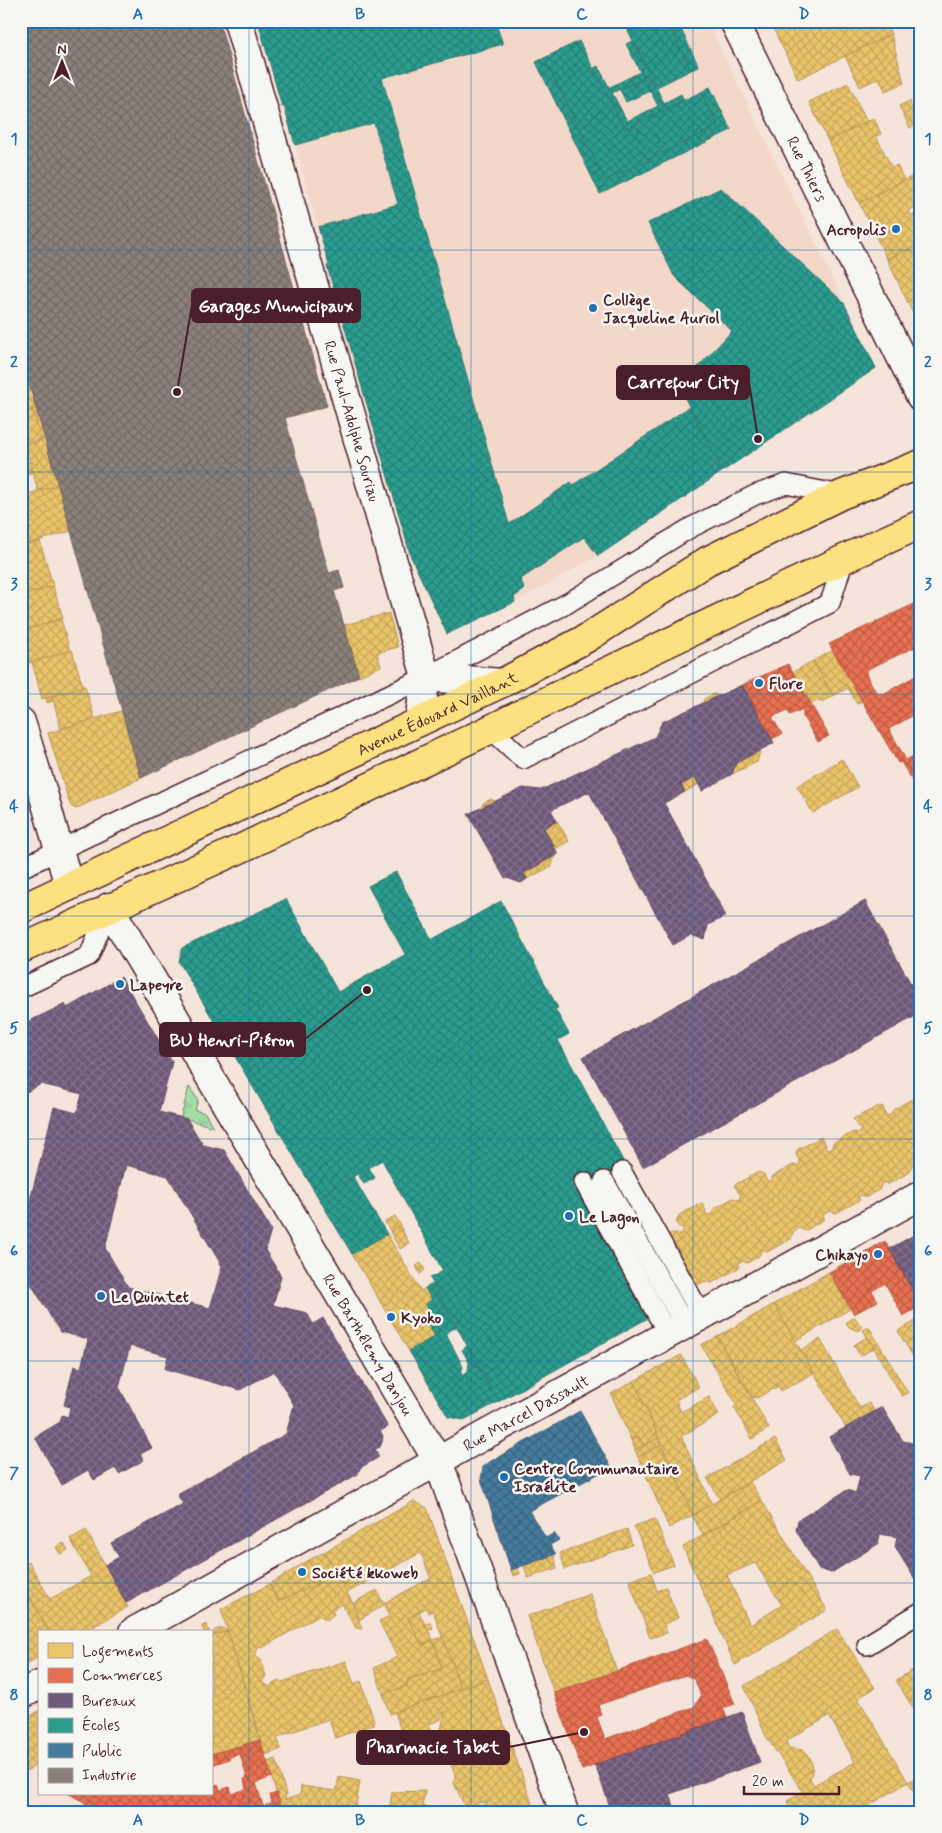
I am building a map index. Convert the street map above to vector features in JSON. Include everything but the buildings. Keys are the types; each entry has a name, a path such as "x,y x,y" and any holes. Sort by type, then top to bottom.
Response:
{"main road":[{"name":"Avenue Édouard Vaillant","path":"21,909 502,683 587,638 707,561 841,495 921,464"},
{"path":"21,949 109,907 165,884 492,729 577,686 921,524"}],"street":[{"name":"Rue Paul-Adolphe Souriau","path":"238,21 426,677 419,722"},
{"name":"Rue Thiers","path":"734,21 918,382"},
{"path":"426,677 502,683"},
{"path":"21,722 44,793 58,851 69,886"},
{"name":"Rue Barthélemy Danjou","path":"109,907 438,1461 564,1812"},
{"name":"Rue Marcel Dassault","path":"137,1630 438,1461 921,1195"},
{"path":"21,1694 38,1686"}],"lane":[{"path":"21,868 426,677 568,603 690,528 755,495 786,484 841,495"},
{"path":"492,729 523,759 830,603 844,559"},
{"path":"21,988 89,956 109,907"},
{"path":"622,1172 685,1325"},
{"path":"604,1181 685,1325"},
{"path":"584,1182 685,1325"},
{"path":"867,1645 921,1612"}],"shaded area":[{"name":"Collège Jacqueline Auriol","path":"258,21 707,21 876,368 598,556 515,602 447,634 329,265"}],"green space":[{"path":"189,1087 198,1100 195,1110 205,1113 213,1127 181,1117"}],"place":[{"name":"Acropolis","path":"896,229"},
{"name":"Collège Jacqueline Auriol","path":"593,308"},
{"name":"Garages Municipaux","path":"177,392"},
{"name":"Carrefour City","path":"758,439"},
{"name":"Flore","path":"759,683"},
{"name":"Lapeyre","path":"120,984"},
{"name":"BU Henri-Piéron","path":"367,990"},
{"name":"Le Lagon","path":"569,1216"},
{"name":"Chikayo","path":"878,1254"},
{"name":"Le Quintet","path":"101,1296"},
{"name":"Kyoko","path":"391,1317"},
{"name":"Centre Communautaire Israélite","path":"504,1477"},
{"name":"Société kkoweb","path":"302,1572"},
{"name":"Pharmacie Tabet","path":"584,1732"}]}
